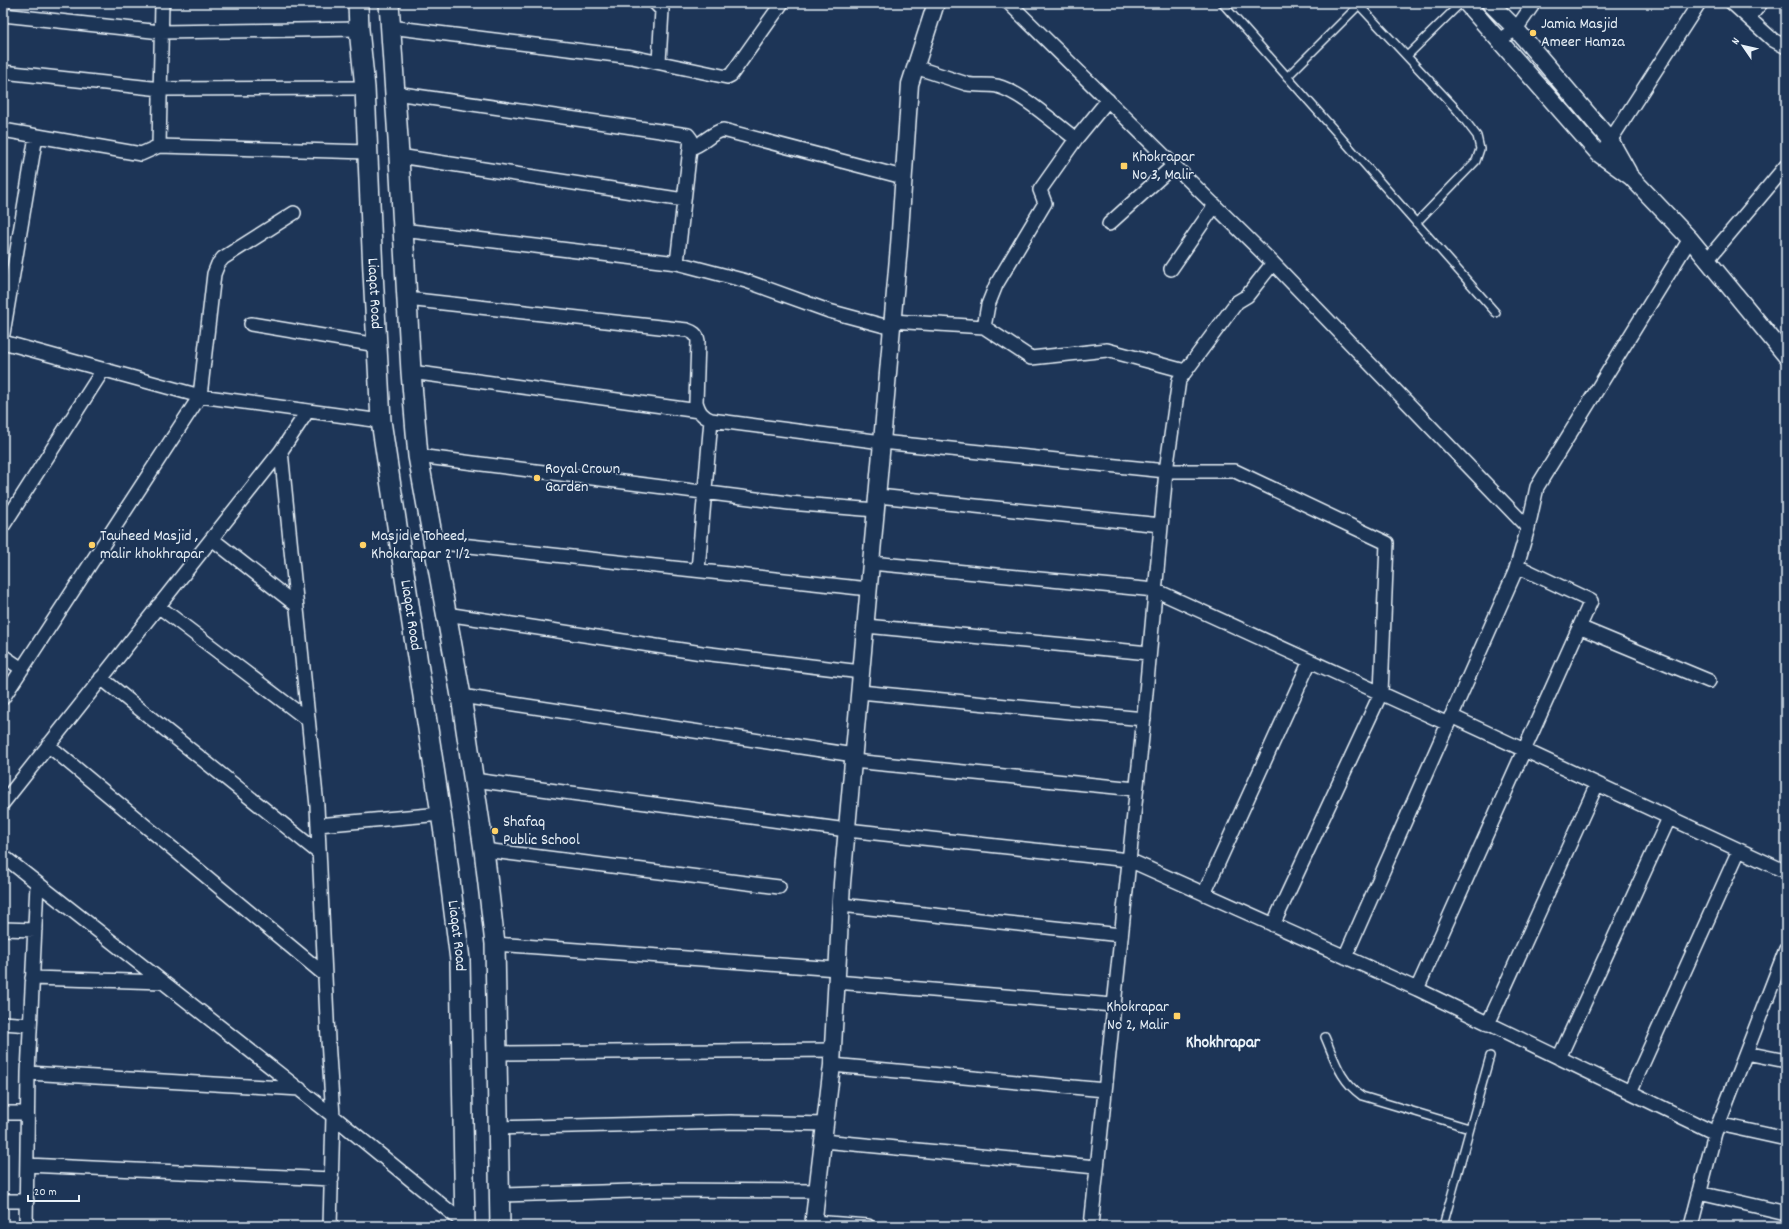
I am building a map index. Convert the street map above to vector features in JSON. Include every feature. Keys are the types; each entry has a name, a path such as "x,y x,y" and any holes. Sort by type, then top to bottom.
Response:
{"main road":[{"name":"Liaqat Road","path":"358,3 359,29 366,88 367,152 381,421 441,814 460,960 465,1225"},
{"path":"389,3 411,372 418,456 461,696 484,850 495,944 500,1226"}],"street":[{"path":"159,146 162,3"},
{"path":"655,3 662,10 659,62"},
{"path":"390,27 632,57 729,77 757,40 782,3"},
{"path":"868,1226 813,1224 832,1057 847,830 872,563 910,84 936,3"},
{"path":"1009,3 1274,263 1528,528"},
{"path":"1466,3 1599,154 1631,177 1690,239 1708,259 1786,356"},
{"path":"1490,3 1516,29 1610,140 1631,177"},
{"path":"1499,40 1516,29 1534,3"},
{"path":"1599,154 1610,140 1699,3"},
{"path":"1732,3 1773,40 1786,47"},
{"path":"1749,18 1761,3"},
{"path":"3,15 161,32 359,29"},
{"path":"915,67 974,86 987,85 1007,90 1021,98 1076,139"},
{"path":"3,72 161,89 366,88"},
{"path":"395,92 688,135 691,139 677,263"},
{"path":"984,326 988,305 996,285 1045,203 1040,190 1076,139 1108,100"},
{"path":"3,130 141,154 159,146 367,152"},
{"path":"690,148 698,146 713,134 723,130 903,177"},
{"path":"3,334 36,136"},
{"path":"399,156 684,200"},
{"path":"1109,224 1174,165"},
{"path":"1708,259 1786,166"},
{"path":"1171,269 1215,205"},
{"path":"3,698 200,396 214,274 218,264 223,258 294,213"},
{"path":"402,230 677,263 746,281 829,311 892,325 984,326 1031,358 1107,350 1185,372"},
{"path":"1344,957 1450,720 1516,566 1528,528 1536,487 1690,239"},
{"path":"1091,1226 1104,1090 1144,719 1166,471 1179,380 1237,302 1246,296 1274,263"},
{"path":"407,299 694,332 698,341 696,402 699,411 704,417 711,420 882,442 1166,471 1235,471 1387,544 1381,693 1273,925"},
{"path":"251,324 377,345"},
{"path":"3,342 200,396 307,412 381,421"},
{"path":"3,526 103,370"},
{"path":"411,372 699,411"},
{"path":"3,803 281,451 307,412"},
{"path":"698,570 711,420"},
{"path":"281,451 318,825 333,1116 330,1226"},
{"path":"418,456 789,503 877,503 1161,525"},
{"path":"212,538 296,605"},
{"path":"433,542 869,589"},
{"path":"872,563 1155,590 1381,693 1524,750 1780,869"},
{"path":"1417,989 1591,601 1516,566"},
{"path":"158,606 308,720"},
{"path":"446,614 702,653 861,672"},
{"path":"866,626 1150,653"},
{"path":"1579,627 1709,681"},
{"path":"3,656 22,670"},
{"path":"1204,894 1310,661"},
{"path":"101,678 319,853"},
{"path":"860,692 1144,719"},
{"path":"461,696 854,758 1136,789"},
{"path":"48,745 325,975"},
{"path":"474,780 847,830 1129,860 1417,989 1630,1092 1716,1129 1786,1139"},
{"path":"1488,1024 1597,784"},
{"path":"318,825 441,814"},
{"path":"1559,1058 1669,818"},
{"path":"484,850 780,887"},
{"path":"1630,1092 1739,850"},
{"path":"3,856 300,1089 465,1225"},
{"path":"26,1226 28,1074 37,884"},
{"path":"841,905 1121,935"},
{"path":"3,929 35,930"},
{"path":"495,944 837,976 1113,1005"},
{"path":"1691,1226 1716,1129 1786,949"},
{"path":"32,978 163,982"},
{"path":"3,1023 30,1025"},
{"path":"498,1052 832,1057 1104,1090"},
{"path":"1746,1053 1786,1061"},
{"path":"28,1074 300,1089"},
{"path":"3,1113 27,1113"},
{"path":"498,1128 730,1122 825,1124"},
{"path":"823,1141 1096,1167"},
{"path":"27,1165 332,1179"},
{"path":"499,1195 665,1190 817,1191"},
{"path":"1699,1194 1786,1213"},
{"path":"3,1201 27,1201"}],"lane":[{"path":"1222,3 1496,313"},
{"path":"1407,56 1461,3"},
{"path":"1287,77 1358,4 1457,110 1477,136 1480,149 1476,160 1416,223"},
{"path":"1325,1037 1343,1080 1353,1090 1362,1096 1469,1128"},
{"path":"1443,1226 1490,1056"}],"place":[{"name":"Jamia Masjid Ameer Hamza","path":"1533,33"},
{"name":"Khokrapar No 3, Malir","path":"1124,166"},
{"name":"Royal Crown Garden","path":"537,478"},
{"name":"Tauheed Masjid , malir khokhrapar","path":"92,545"},
{"name":"Masjid e Toheed, Khokarapar 2 1/2","path":"363,545"},
{"name":"Shafaq Public School","path":"495,831"},
{"name":"Khokrapar No 2, Malir","path":"1177,1016"}],"district":[{"name":"Khokhrapar","path":"1223,1044"}]}
